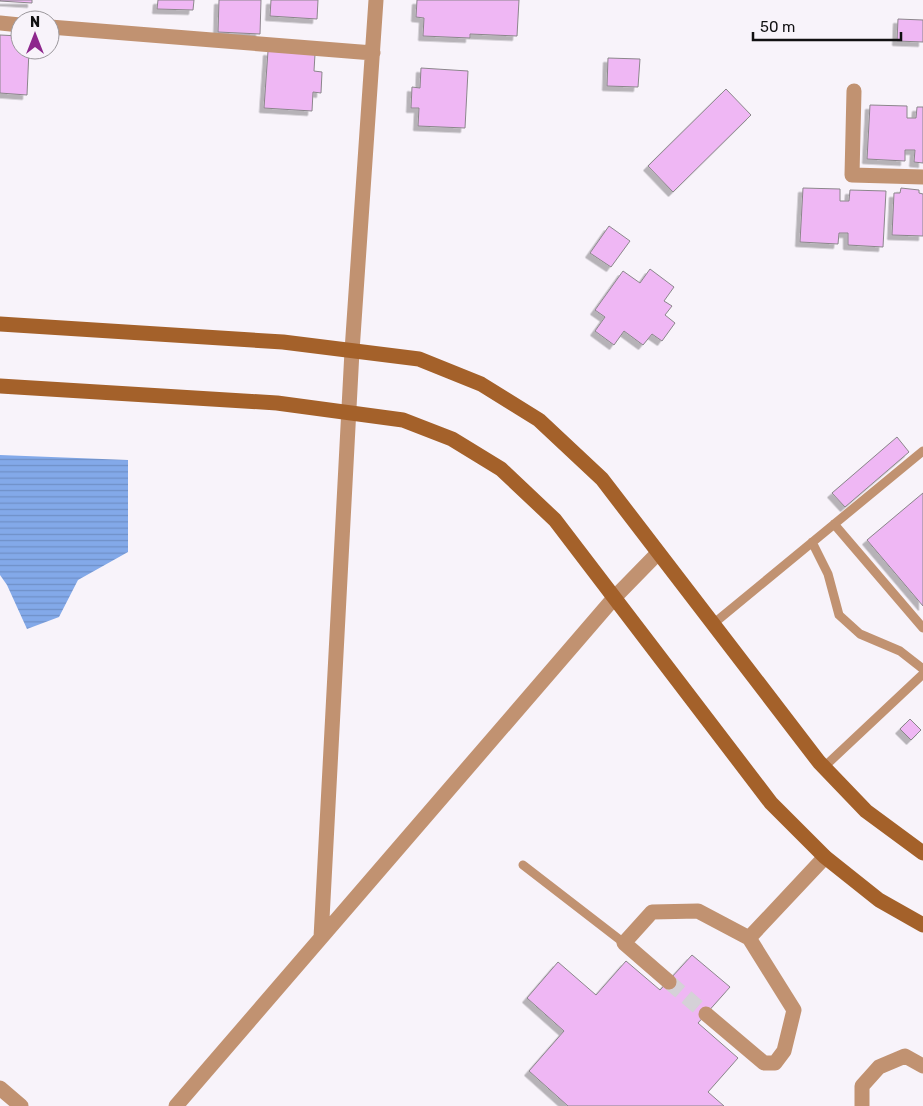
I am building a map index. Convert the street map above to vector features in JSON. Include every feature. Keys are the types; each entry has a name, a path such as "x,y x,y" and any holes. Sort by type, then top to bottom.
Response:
{"street":[{"path":"321,938 352,351 376,0"},
{"path":"60,29 373,53"},
{"path":"854,91 852,175 923,176"},
{"path":"0,324 283,342 419,359 480,384 539,420 602,478 824,767 866,811 923,853"},
{"path":"0,386 277,403 403,420 452,440 501,469 555,520 771,803 825,857 879,900 923,925"},
{"path":"176,1106 614,598 658,553"},
{"path":"749,938 825,857"},
{"path":"668,982 624,943 652,912 698,911 749,938 794,1010 784,1051 775,1063 764,1063 706,1014"},
{"path":"862,1106 862,1086 879,1067 905,1056 923,1066"},
{"path":"0,1088 21,1106"}],"lane":[{"path":"713,624 923,450"},
{"path":"834,524 923,628"},
{"path":"812,542 828,574 839,615 860,634 900,651 923,669"},
{"path":"824,767 923,674"},
{"path":"523,865 624,943"}],"water":[{"path":"0,455 128,460 128,552 78,580 59,617 27,629 7,585 0,575"}],"building":[{"path":"32,0 32,3 0,1"},
{"path":"158,0 194,0 193,10 157,9"},
{"path":"219,0 261,0 260,34 218,32"},
{"path":"271,0 318,0 317,19 270,16"},
{"path":"417,0 519,0 517,36 470,34 470,38 423,36 424,18 416,17"},
{"path":"898,19 923,20 923,42 897,41"},
{"path":"0,35 10,36 10,60 29,60 27,95 0,93"},
{"path":"268,51 315,54 314,71 322,72 321,93 313,92 312,111 264,108"},
{"path":"608,58 640,59 638,87 607,86"},
{"path":"421,68 468,71 465,128 418,126 419,108 411,108 412,87 420,88"},
{"path":"726,89 751,115 673,192 648,166"},
{"path":"870,105 907,106 907,118 916,118 917,107 923,107 923,163 914,162 915,150 905,150 905,161 867,159"},
{"path":"803,188 840,189 840,201 849,201 850,190 886,191 883,247 848,245 848,233 839,233 838,244 800,242"},
{"path":"901,188 919,190 919,193 923,194 923,236 892,235 894,193 900,193"},
{"path":"609,226 630,241 611,267 590,253"},
{"path":"650,269 674,287 664,301 672,306 665,315 675,323 662,341 652,334 643,345 624,331 614,345 595,331 605,317 595,310 623,271 640,283"},
{"path":"897,437 909,452 845,507 832,493"},
{"path":"923,493 923,606 867,540"},
{"path":"910,719 921,730 911,740 900,729"},
{"path":"692,955 730,987 698,1023 738,1058 708,1092 724,1106 568,1106 529,1071 564,1031 527,998 558,962 596,995 626,961 660,990"}],"tunnel":[{"path":"669,982 706,1014"}]}
